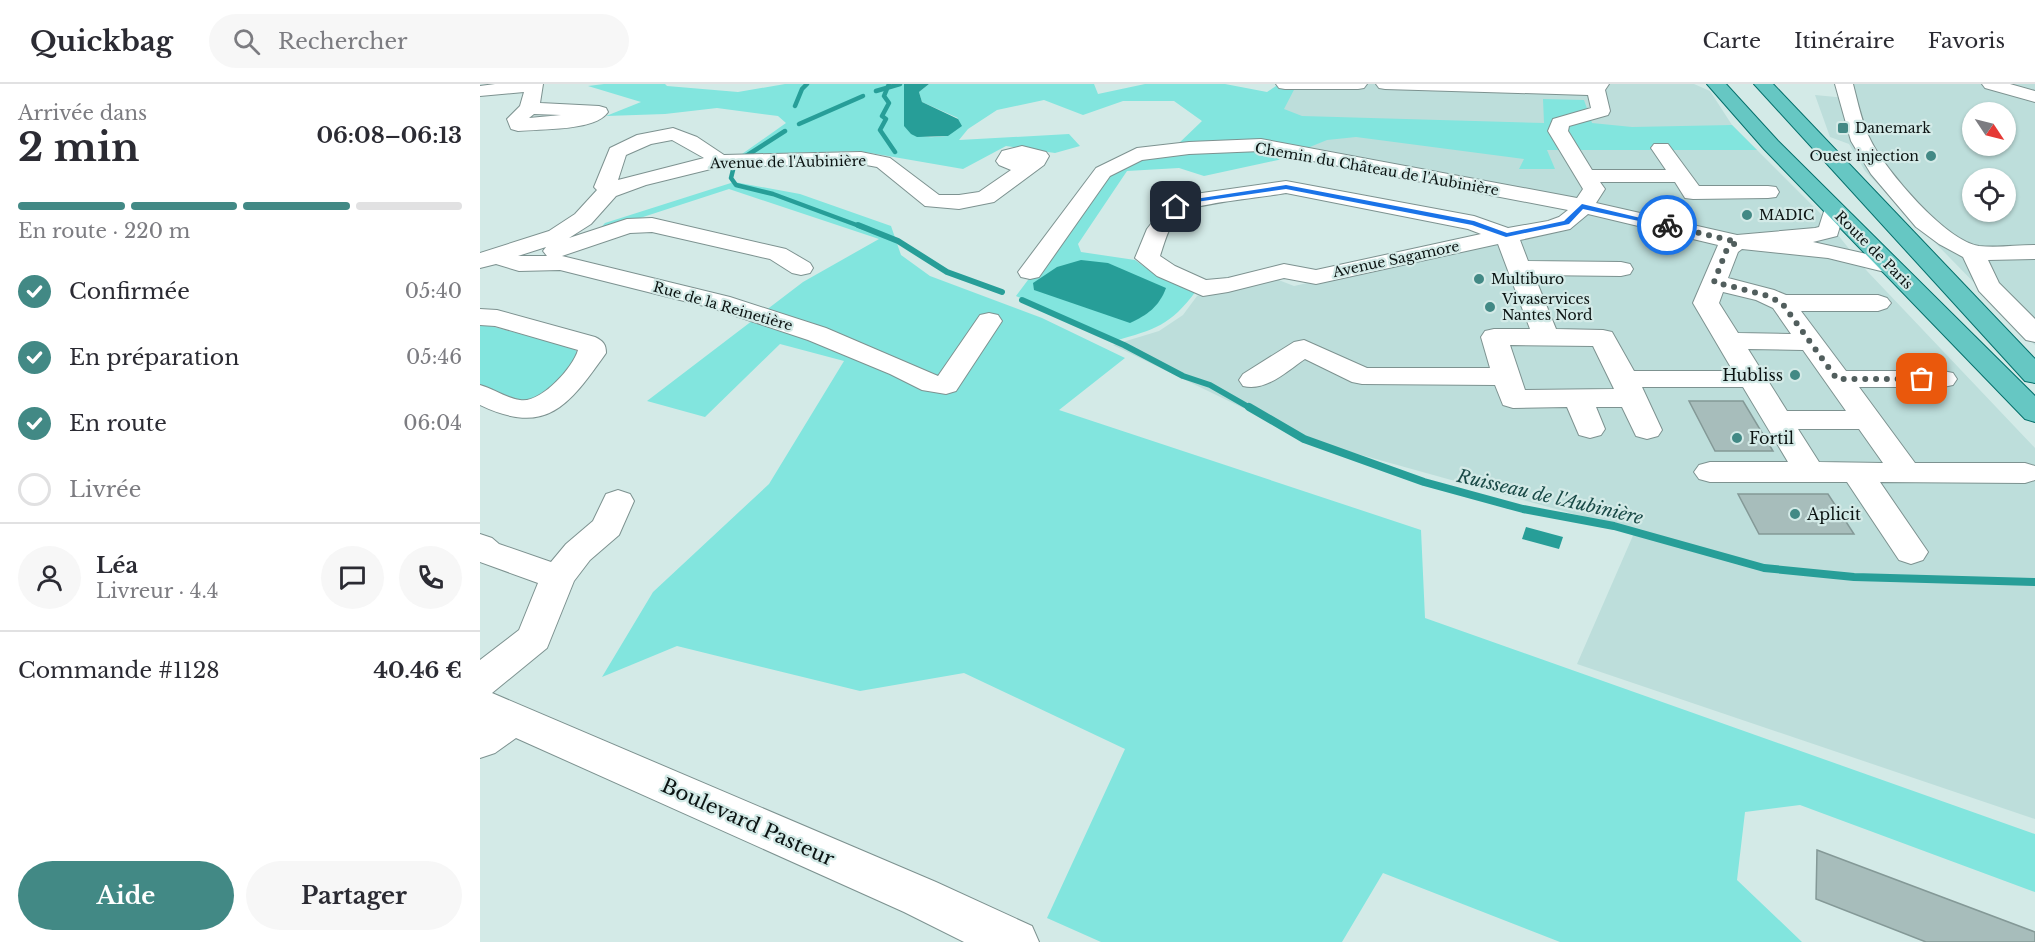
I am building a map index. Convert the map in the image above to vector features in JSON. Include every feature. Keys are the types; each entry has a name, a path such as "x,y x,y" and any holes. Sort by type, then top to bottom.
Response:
{"main road":[{"name":"Route de Paris","path":"1716,84 1749,123 2035,413"},
{"path":"1749,84 1780,115 1794,117"},
{"name":"Route de Paris","path":"1763,84 2035,375"}],"street":[{"path":"1285,84 1358,84"},
{"path":"1385,84 1598,87 1601,111 1560,123 1558,131 1594,189 1582,206"},
{"path":"1991,84 2035,97"},
{"path":"480,91 537,85 529,108"},
{"path":"1840,87 1861,141 1878,170 1924,222 1947,239 1973,253 2035,252"},
{"path":"608,191 605,187 617,152 633,144 672,134 680,136 719,161"},
{"name":"Chemin du Château de l'Aubinière","path":"1030,272 1103,172 1137,154 1179,149 1261,145 1582,206 1737,242 1828,251 1889,266"},
{"path":"1661,148 1712,219"},
{"name":"Avenue de l'Aubinière","path":"486,260 540,243 570,229 583,219 608,191 639,180 719,161 861,158 883,162 933,201 959,202 986,197 1026,169"},
{"path":"1588,176 1768,192"},
{"name":"Avenue Sagamore","path":"1506,235 1474,223 1286,187 1195,201 1176,207 1158,229 1147,258 1166,271 1203,288 1228,285 1284,271 1316,277 1566,222 1582,206"},
{"name":"Chemin du Château de l'Aubinière","path":"1737,242 1818,235 1829,231 1834,210"},
{"path":"519,264 627,226 652,225 778,255 801,268"},
{"path":"1506,235 1546,337"},
{"path":"1737,242 1727,249 1706,303 1809,472"},
{"path":"1973,253 1988,286 2035,334"},
{"name":"Rue de la Reinetière","path":"486,260 519,264 560,263 721,302 817,334 900,368 932,384 946,385 989,321"},
{"path":"1520,268 1621,269"},
{"path":"1714,282 1765,295 1782,303 1878,303"},
{"path":"1782,303 1906,472"},
{"path":"480,317 497,318 585,343 592,346 592,353 564,392 543,405 516,409 480,394"},
{"path":"1647,430 1628,389 1603,338 1494,337 1514,399 1578,399 1628,389 1752,379"},
{"path":"1729,341 1809,342"},
{"path":"1253,380 1304,348 1362,376 1466,381 1506,377"},
{"path":"1458,348 1466,381"},
{"path":"1837,379 1943,379"},
{"path":"1578,399 1590,429"},
{"path":"1779,420 1869,420"},
{"path":"1710,472 2025,473"},
{"path":"1857,473 1911,552"},
{"path":"480,682 534,638 558,577 578,552 607,527 618,501"},
{"path":"480,546 487,552 558,577"},
{"name":"Boulevard Pasteur","path":"491,721 986,936"}],"shaded area":[{"path":"665,84 738,92 785,84 904,84 905,126 915,133 929,137 948,136 958,118 922,102 919,92 929,84 1094,84 1098,94 1145,84 1225,84 1267,92 1279,84 1297,84 1284,109 1302,116 1544,123 1543,99 1584,100 1592,123 1632,127 1732,125 1757,150 1547,150 1555,169 1519,169 1524,159 1356,137 1327,140 1278,160 1204,176 1179,168 1127,171 1078,244 1081,252 1135,260 1146,268 1196,291 1178,312 1161,325 1115,341 1016,296 1108,173 1177,145 1202,121 1174,101 1123,101 1083,115 1044,100 997,110 968,129 959,140 1069,134 1080,146 1055,153 1006,146 963,169 859,151 742,154 786,123 778,116 717,108 665,114 606,116 641,102 588,86"},
{"path":"904,84 929,84 919,92 922,102 958,119 962,126 948,136 917,137 911,134 904,126"},
{"path":"1287,84 1694,84 1710,91 1732,125 1821,214 1867,271 2035,448 2035,819 1577,664 1635,531 1311,441 1113,345 1159,331 1183,315 1197,296 1276,279 1294,286 1477,246 1576,215 1570,200 1257,140"},
{"path":"1851,84 2035,84 2035,345 1865,171 1849,144 1830,137 1815,95 1857,99"},
{"path":"734,182 800,194 891,226 901,255 930,276 1042,318 1125,358 1059,410 1421,530 1425,618 2035,834 2035,892 1800,805 1745,812 1737,880 1802,942 1560,942 1383,873 1342,942 1101,942 1047,918 1125,749 964,673 860,691 677,646 602,677 653,592 769,484 844,361 780,344 705,417 647,401 803,282 879,239 729,189 597,232 605,223"},
{"path":"1081,260 1108,263 1166,288 1152,310 1130,323 1034,290 1033,283 1057,267"},
{"path":"480,323 572,348 581,354 548,394 530,401 517,399 480,385"},
{"path":"1526,527 1563,537 1559,549 1522,539"}],"building":[{"name":"Fortil","path":"1689,401 1743,401 1773,451 1715,451"},
{"name":"Aplicit","path":"1738,494 1828,494 1854,534 1759,534"},
{"path":"1817,850 2035,932 2035,942 1926,942 1816,899"}],"waterway":[{"path":"795,106 802,89 807,84"},
{"name":"Ruisseau de l'Aubinière","path":"887,88 900,84"},
{"name":"Ruisseau de l'Aubinière","path":"876,91 887,88"},
{"path":"887,88 884,96 889,103 882,116 886,119 880,130 895,152"},
{"name":"Ruisseau de l'Aubinière","path":"799,124 863,96"},
{"name":"Ruisseau de l'Aubinière","path":"746,156 785,131"},
{"name":"Ruisseau de l'Aubinière","path":"734,166 731,178 736,185 773,194 862,227"},
{"name":"Ruisseau de l'Aubinière","path":"858,225 898,241 947,272 1002,292"},
{"name":"Ruisseau de l'Aubinière","path":"1022,300 1124,345 1183,376 1210,385 1252,409"},
{"name":"Ruisseau de l'Aubinière","path":"1249,407 1304,439 1424,482 1523,509 1614,526 1764,568 1854,577 2035,582"}],"way so far":[{"path":"1667,225 1737,242 1727,249 1714,282 1765,295 1782,303 1837,379 1922,379"}],"place":[{"name":"Danemark","path":"1843,128"},
{"name":"Ouest injection","path":"1931,156"},
{"name":"MADIC","path":"1747,215"},
{"name":"Multiburo","path":"1479,279"},
{"name":"Vivaservices Nantes Nord","path":"1490,307"},
{"name":"Hubliss","path":"1795,375"},
{"name":"Fortil","path":"1737,438"},
{"name":"Aplicit","path":"1795,514"}],"route":[{"path":"1176,207 1195,201 1286,187 1474,223 1506,235 1566,222 1582,206 1667,225"}]}
